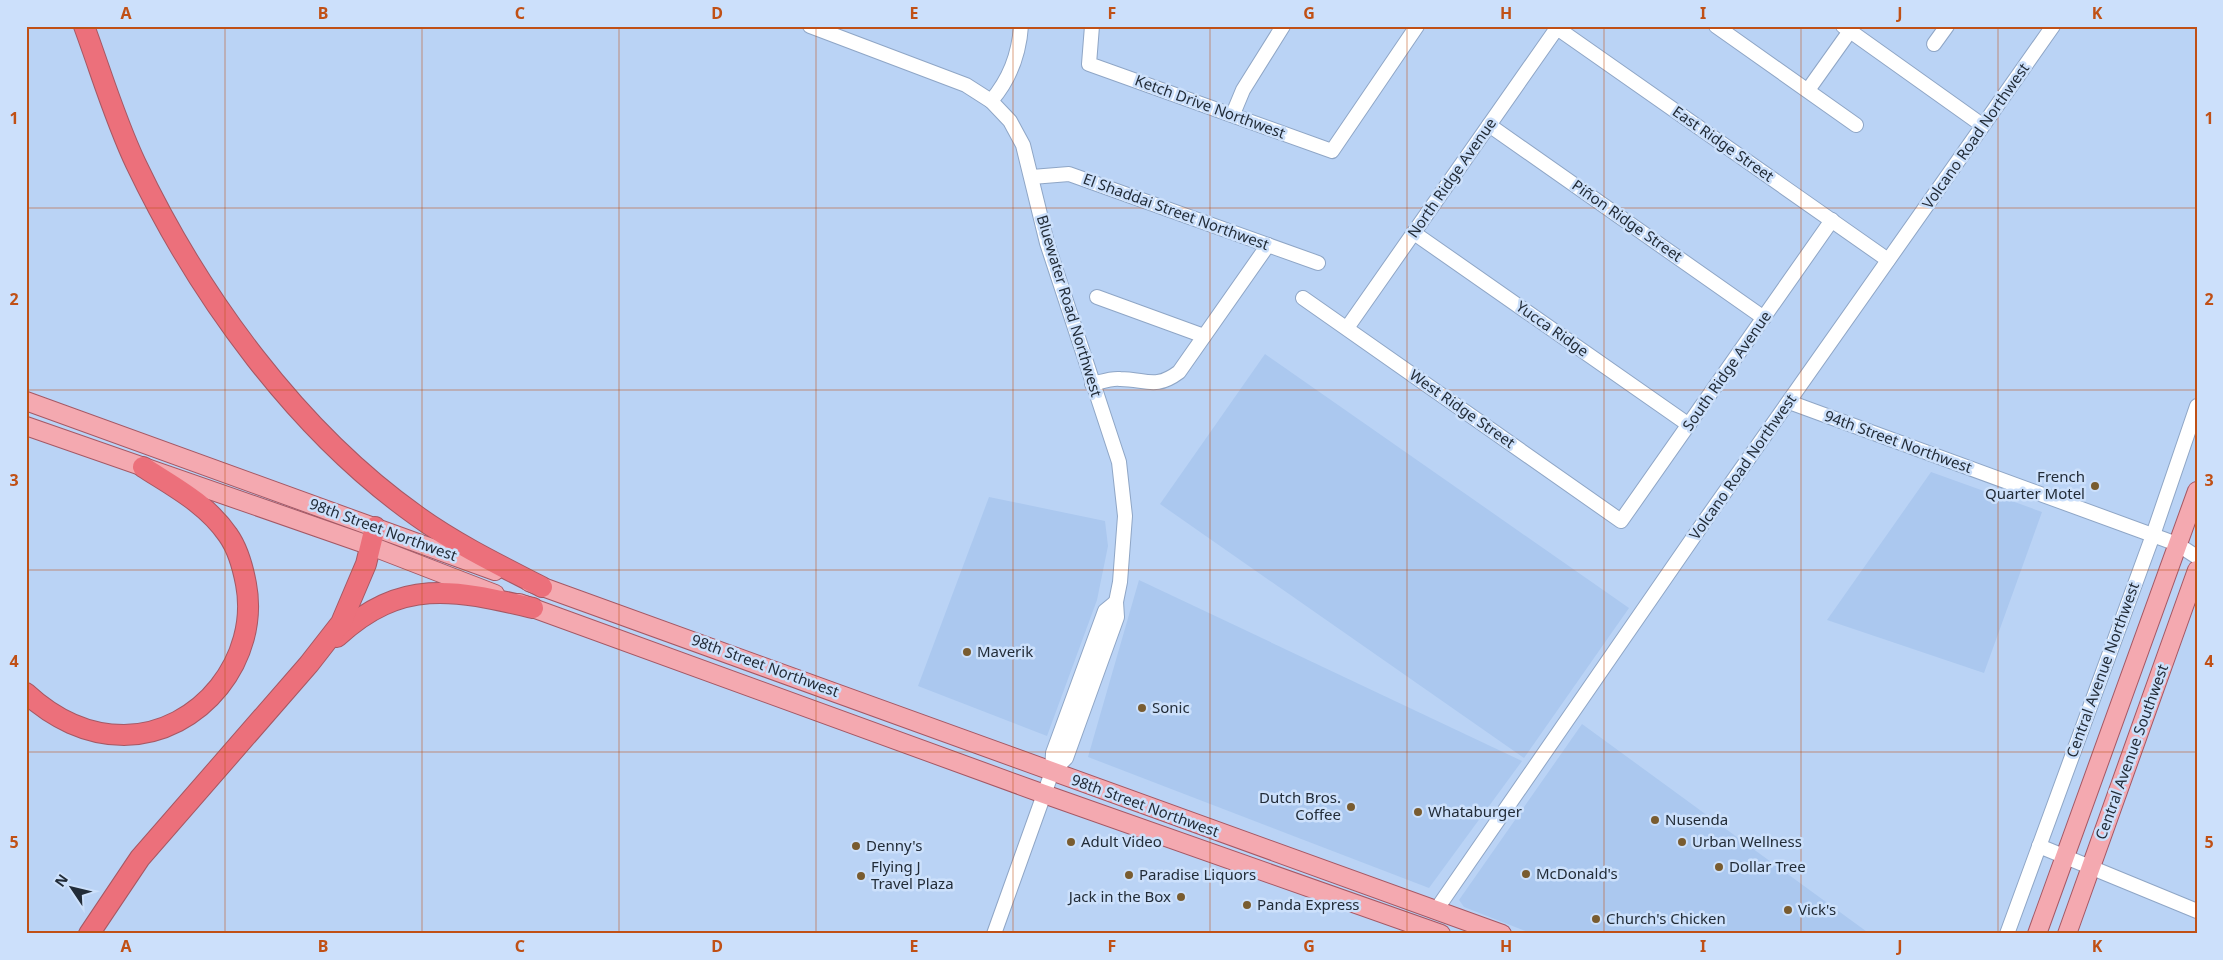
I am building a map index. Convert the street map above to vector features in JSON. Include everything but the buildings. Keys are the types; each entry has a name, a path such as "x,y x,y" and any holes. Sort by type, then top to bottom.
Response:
{"highway":[{"path":"84,26 115,114 136,164 183,252 240,336 271,376 314,425 349,460 415,516 460,544 542,587"},
{"path":"26,693 52,714 83,728 110,734 138,733 172,724 192,713 222,684 235,664 243,642 248,607 244,571 235,546 220,525 202,506 143,467"},
{"path":"89,934 140,858 309,664 341,623 356,590 373,536"},
{"path":"309,664 351,624 395,600 421,593 462,593 533,608"}],"main road":[{"name":"98th Street Northwest","path":"28,402 373,536 533,608 1044,794 1441,934"},
{"name":"98th Street Northwest","path":"30,427 143,467 542,587 915,720 1052,772 1502,934"},
{"name":"Central Avenue Northwest","path":"2037,934 2197,490"},
{"name":"Central Avenue Southwest","path":"2067,934 2197,570"},
{"path":"1359,905 1377,903 1429,919 1436,910"}],"street":[{"name":"Bluewater Road Northwest","path":"810,26 966,85 991,101 1010,121 1023,145 1047,243 1119,462 1125,516 1120,582 1116,602 1117,617 1066,758 1052,772 994,934"},
{"path":"991,101 1010,74 1018,53 1022,26"},
{"name":"Ketch Drive Northwest","path":"1092,26 1089,64 1332,150 1417,26"},
{"path":"1233,114 1243,90 1283,26"},
{"path":"1716,26 1856,125"},
{"path":"1934,44 1947,26"},
{"name":"Volcano Road Northwest","path":"1436,910 1788,402 1982,125 2054,26"},
{"name":"North Ridge Avenue","path":"1347,328 1557,28"},
{"name":"East Ridge Street","path":"1557,28 1888,260"},
{"path":"1808,90 1846,29 1982,125"},
{"name":"Piñon Ridge Street","path":"1490,125 1764,318"},
{"name":"El Shaddai Street Northwest","path":"1032,177 1050,174 1069,174 1318,263"},
{"name":"South Ridge Avenue","path":"1621,522 1832,220"},
{"name":"Yucca Ridge","path":"1414,233 1689,425"},
{"path":"1092,384 1116,378 1135,379 1153,385 1168,381 1179,372 1268,244"},
{"path":"1097,297 1204,336"},
{"name":"West Ridge Street","path":"1303,298 1621,522"},
{"name":"94th Street Northwest","path":"1788,402 2177,544 2197,557"},
{"name":"Central Avenue Northwest","path":"2007,934 2197,406"},
{"path":"2039,846 2197,911"}],"shaded area":[{"path":"1265,354 1629,608 1524,758 1160,504"},
{"path":"1931,472 2042,512 1984,673 1827,620"},
{"name":"Maverik","path":"989,497 1105,521 1108,546 1097,600 1047,736 918,686"},
{"path":"1139,580 1522,761 1429,888 1088,757"},
{"path":"1582,724 1870,934 1533,934 1464,907 1459,900"}],"place":[{"name":"French Quarter Motel","path":"2095,486"},
{"name":"Maverik","path":"967,652"},
{"name":"Sonic","path":"1142,708"},
{"name":"Dutch Bros. Coffee","path":"1351,807"},
{"name":"Whataburger","path":"1418,812"},
{"name":"Nusenda","path":"1655,820"},
{"name":"Adult Video","path":"1071,842"},
{"name":"Urban Wellness","path":"1682,842"},
{"name":"Denny's","path":"856,846"},
{"name":"Dollar Tree","path":"1719,867"},
{"name":"McDonald's","path":"1526,874"},
{"name":"Paradise Liquors","path":"1129,875"},
{"name":"Flying J Travel Plaza","path":"861,876"},
{"name":"Jack in the Box","path":"1181,897"},
{"name":"Panda Express","path":"1247,905"},
{"name":"Vick's","path":"1788,910"},
{"name":"Church's Chicken","path":"1596,919"}]}
